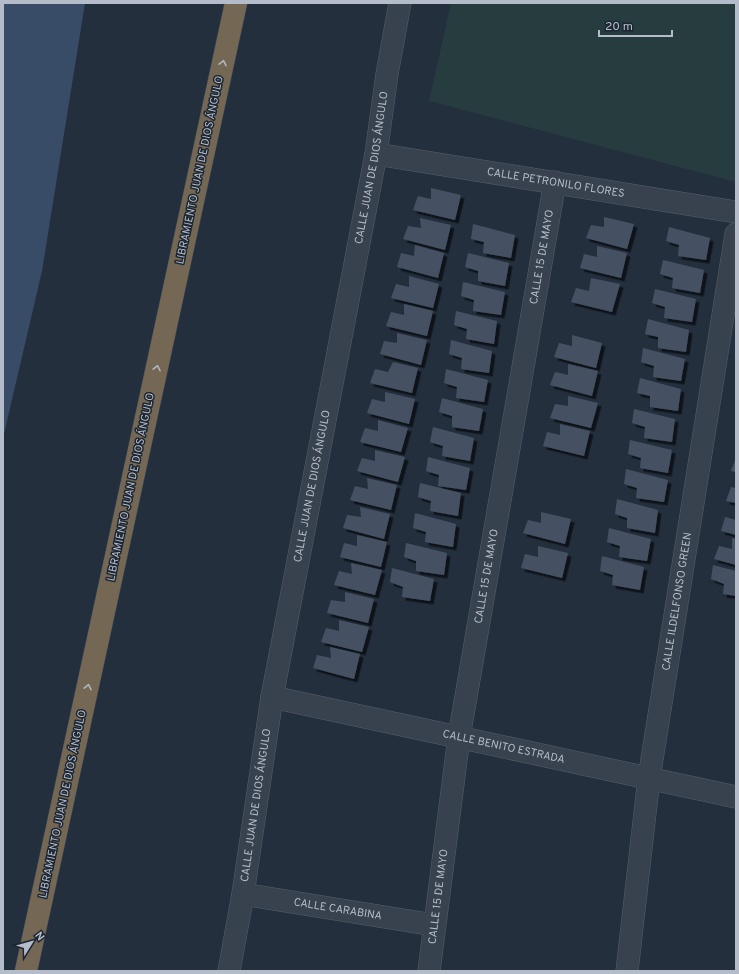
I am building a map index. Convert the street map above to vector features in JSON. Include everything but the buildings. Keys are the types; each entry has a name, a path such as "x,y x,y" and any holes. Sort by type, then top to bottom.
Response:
{"highway":[{"name":"LIBRAMIENTO JUAN DE DIOS ÁNGULO","path":"26,971 236,3"}],"street":[{"name":"CALLE JUAN DE DIOS ÁNGULO","path":"229,971 243,894 272,697 376,154 387,74 400,3"},
{"name":"CALLE PETRONILO FLORES","path":"376,154 736,212"},
{"name":"CALLE 15 DE MAYO","path":"429,971 459,737 555,182"},
{"name":"CALLE ILDELFONSO GREEN","path":"632,970 649,778 736,234"},
{"name":"CALLE BENITO ESTRADA","path":"272,697 736,796"},
{"name":"CALLE CARABINA","path":"243,894 434,925"}],"green space":[{"path":"451,3 736,3 736,182 429,101"}],"water":[{"path":"3,3 85,3 42,271 3,438"}]}
